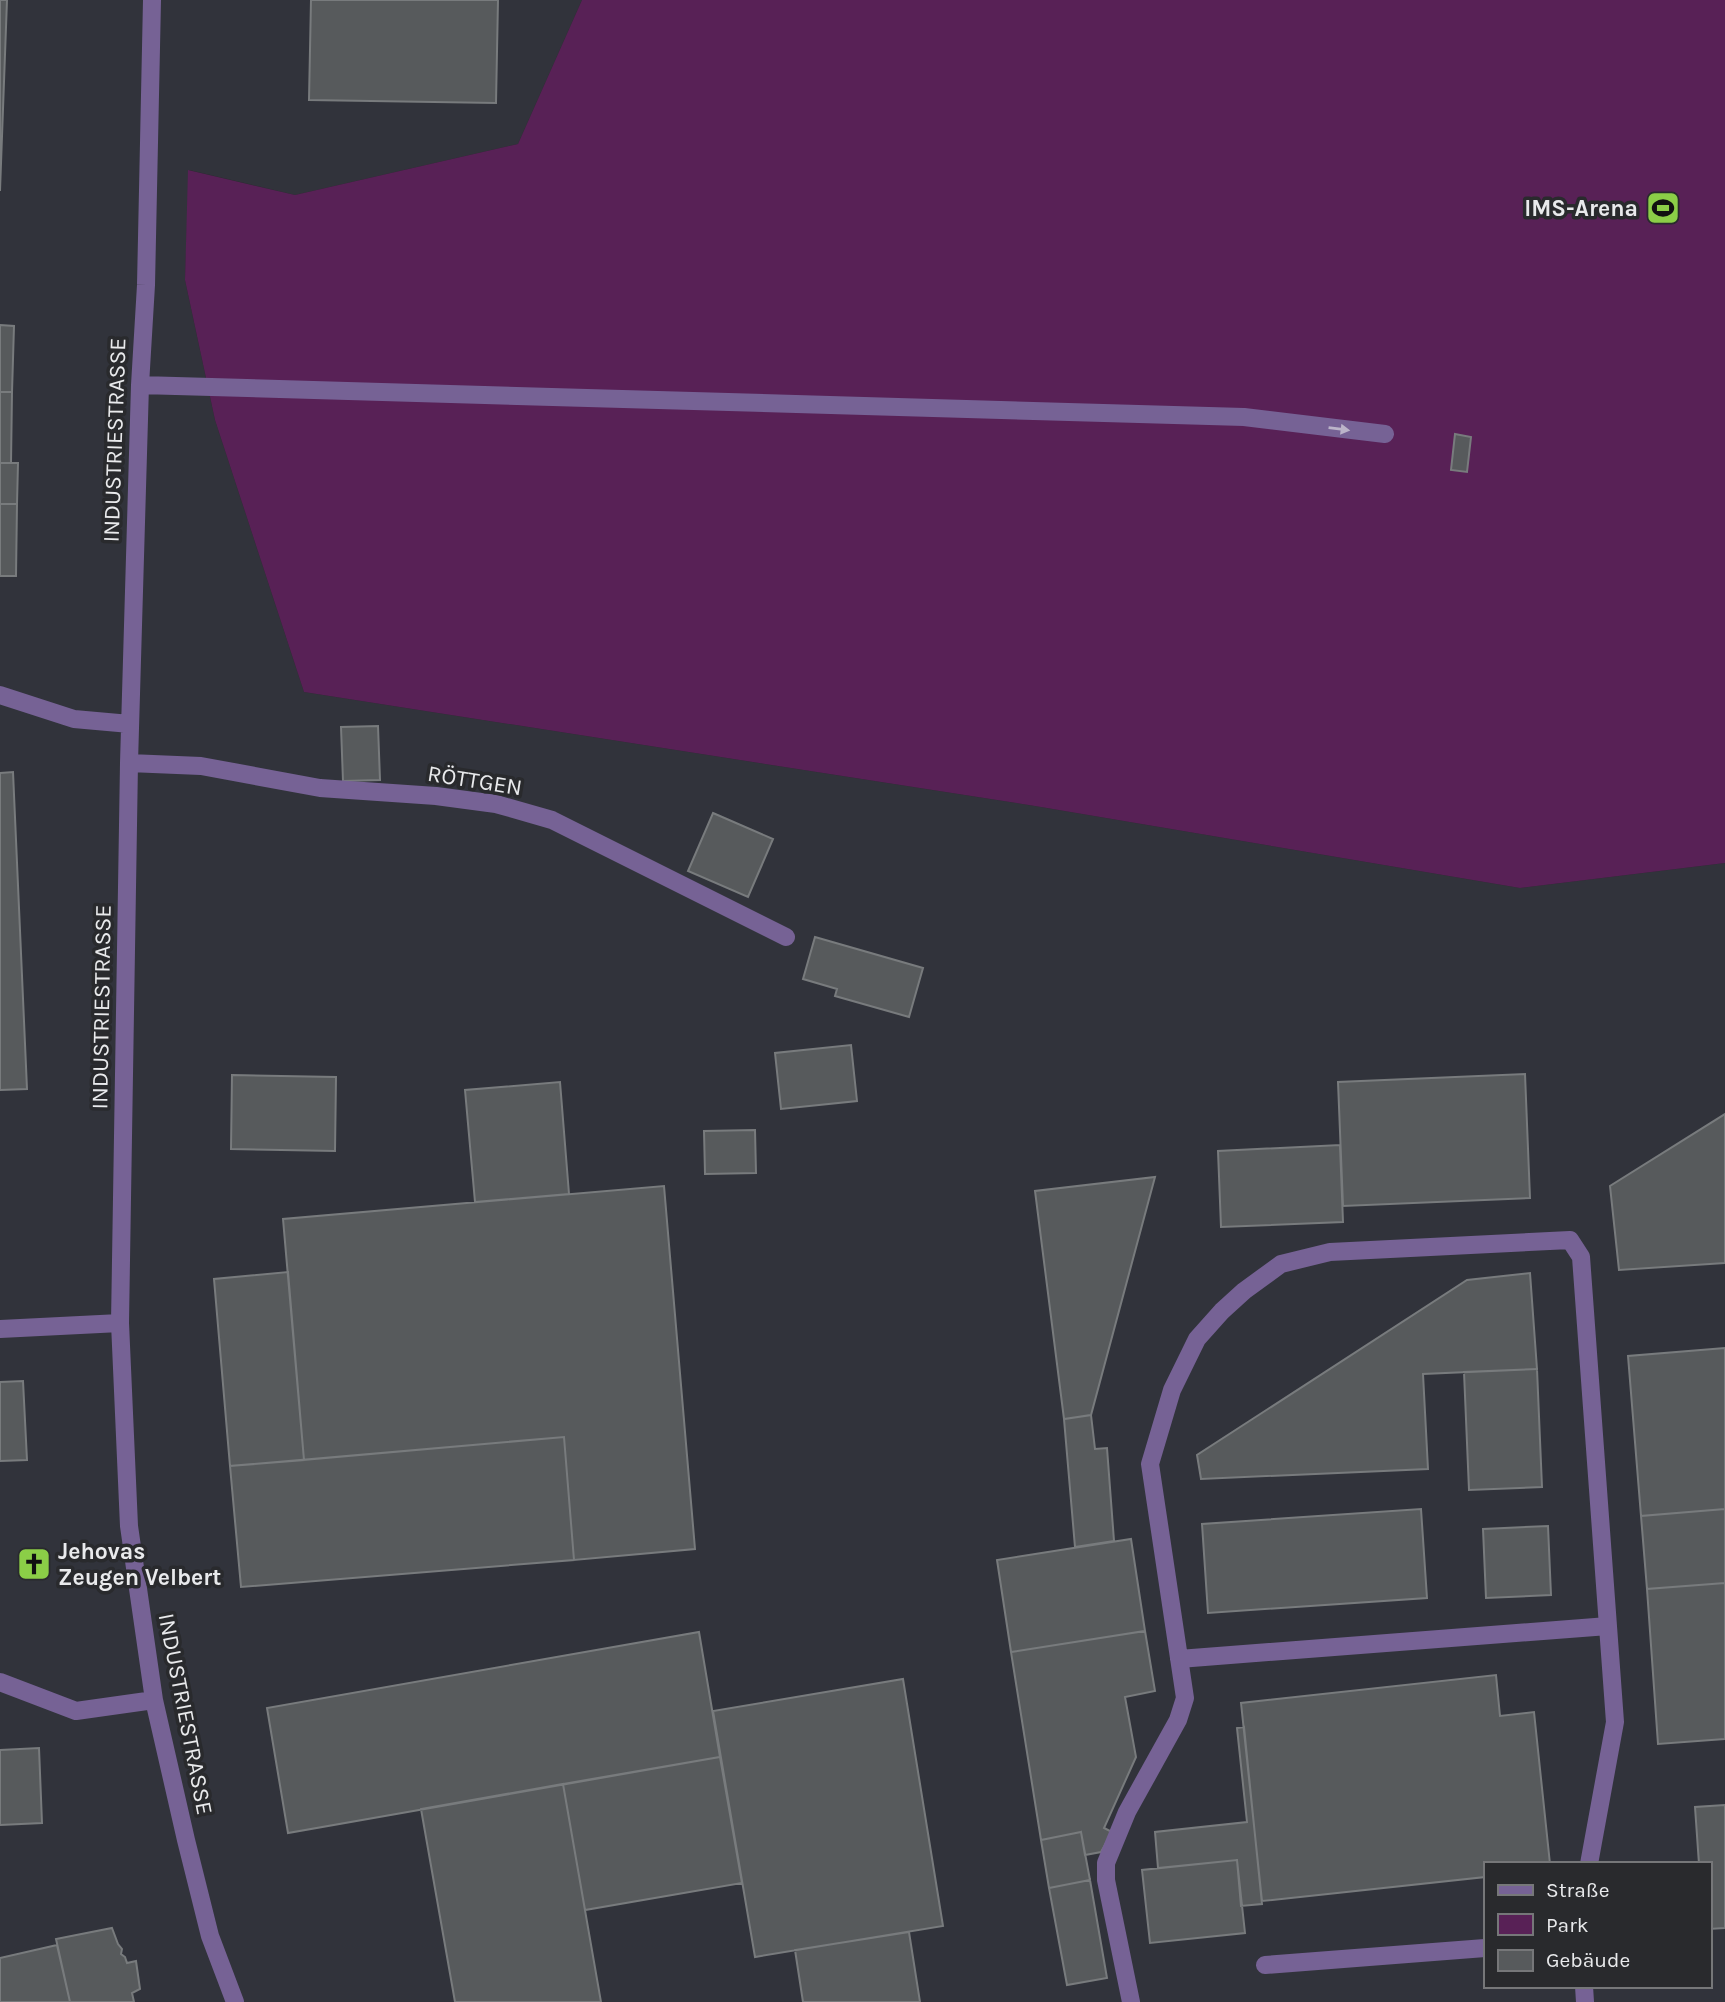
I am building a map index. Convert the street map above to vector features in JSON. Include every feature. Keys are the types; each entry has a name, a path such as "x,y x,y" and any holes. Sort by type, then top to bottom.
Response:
{"street":[{"name":"INDUSTRIESTRASSE","path":"152,0 146,285 139,385 129,763 120,1323 129,1526 154,1700 210,1936 235,2002"},
{"path":"139,385 1244,417 1385,434"},
{"path":"0,695 74,719 130,724"},
{"name":"RÖTTGEN","path":"129,763 201,766 320,788 436,796 496,804 552,820 786,937"},
{"path":"1131,2002 1106,1880 1105,1863 1127,1812 1178,1720 1185,1698 1150,1464 1172,1390 1197,1339 1244,1291 1281,1264 1330,1252 1570,1240 1581,1257 1615,1722 1589,1862"},
{"path":"0,1329 120,1323"},
{"path":"1179,1658 1608,1626"},
{"path":"0,1682 76,1712 154,1700"},
{"path":"1265,1965 1484,1948"}],"shaded area":[{"path":"0,0 582,0 518,144 295,195 189,170 185,280 215,420 304,692 1035,806 1520,888 1725,863 1725,2002 0,2002"}],"green space":[{"path":"582,0 1725,0 1725,863 1520,888 1035,806 304,692 215,420 185,280 188,170 295,195 518,144"}],"building":[{"path":"0,0 7,0 0,191"},
{"path":"311,0 498,0 496,103 309,100"},
{"path":"0,325 14,326 12,392 0,392"},
{"path":"0,392 12,392 11,463 0,463"},
{"path":"1455,434 1471,437 1467,472 1451,470"},
{"path":"0,463 18,463 17,504 0,504"},
{"path":"0,504 17,504 16,576 0,576"},
{"path":"378,726 380,780 343,781 341,727"},
{"path":"13,772 27,1089 0,1090 0,773"},
{"path":"713,813 773,839 748,897 688,871"},
{"path":"815,937 923,968 909,1017 835,996 837,989 803,979"},
{"path":"851,1045 857,1101 781,1109 775,1053"},
{"path":"1525,1074 1530,1198 1343,1206 1338,1082"},
{"path":"232,1075 336,1077 335,1151 231,1149"},
{"path":"560,1082 569,1194 475,1202 465,1090"},
{"path":"1725,1114 1725,1263 1619,1270 1610,1186"},
{"path":"755,1130 756,1173 705,1174 704,1131"},
{"path":"1340,1145 1343,1222 1221,1227 1218,1151"},
{"path":"1155,1177 1091,1415 1064,1419 1035,1191"},
{"path":"664,1186 695,1549 574,1560 564,1437 304,1460 283,1219"},
{"path":"288,1272 304,1460 230,1466 214,1279"},
{"path":"1530,1273 1537,1369 1423,1374 1428,1469 1201,1479 1197,1455 1467,1280"},
{"path":"1725,1348 1725,1509 1641,1516 1628,1356"},
{"path":"1537,1369 1542,1487 1469,1490 1464,1372"},
{"path":"23,1381 27,1460 0,1461 0,1382"},
{"path":"1091,1415 1095,1449 1107,1448 1114,1541 1075,1547 1064,1419"},
{"path":"564,1437 574,1560 241,1587 230,1466"},
{"path":"1421,1509 1427,1598 1208,1613 1202,1524"},
{"path":"1725,1509 1725,1583 1647,1589 1641,1516"},
{"path":"1548,1526 1551,1595 1486,1598 1483,1529"},
{"path":"1131,1539 1145,1631 1011,1652 997,1560"},
{"path":"1725,1583 1725,1739 1658,1744 1647,1589"},
{"path":"1145,1631 1155,1691 1125,1697 1136,1757 1104,1828 1112,1832 1101,1852 1085,1855 1081,1832 1041,1840 1011,1652"},
{"path":"699,1632 720,1757 288,1833 267,1708"},
{"path":"1496,1675 1500,1716 1534,1712 1550,1862 1484,1862 1484,1877 1262,1901 1241,1703"},
{"path":"903,1679 943,1926 755,1957 713,1711"},
{"path":"1244,1727 1262,1904 1241,1906 1237,1860 1158,1868 1155,1832 1247,1822 1237,1728"},
{"path":"39,1748 42,1823 0,1825 0,1750"},
{"path":"720,1757 742,1883 585,1910 563,1784"},
{"path":"563,1784 601,2002 455,2002 421,1809"},
{"path":"1725,1805 1725,1928 1711,1929 1711,1862 1699,1862 1695,1807"},
{"path":"1081,1832 1090,1880 1049,1888 1041,1840"},
{"path":"1237,1860 1245,1933 1150,1943 1142,1870"},
{"path":"1090,1880 1107,1978 1067,1985 1049,1888"},
{"path":"112,1928 127,1963 136,1961 140,1989 132,1993 134,2002 70,2002 56,1939"},
{"path":"909,1932 920,2002 803,2002 795,1950"},
{"path":"57,1945 70,2002 0,2002 0,1958"}],"place":[{"name":"IMS-Arena","path":"1663,208"},
{"name":"Jehovas Zeugen Velbert","path":"34,1564"}]}
